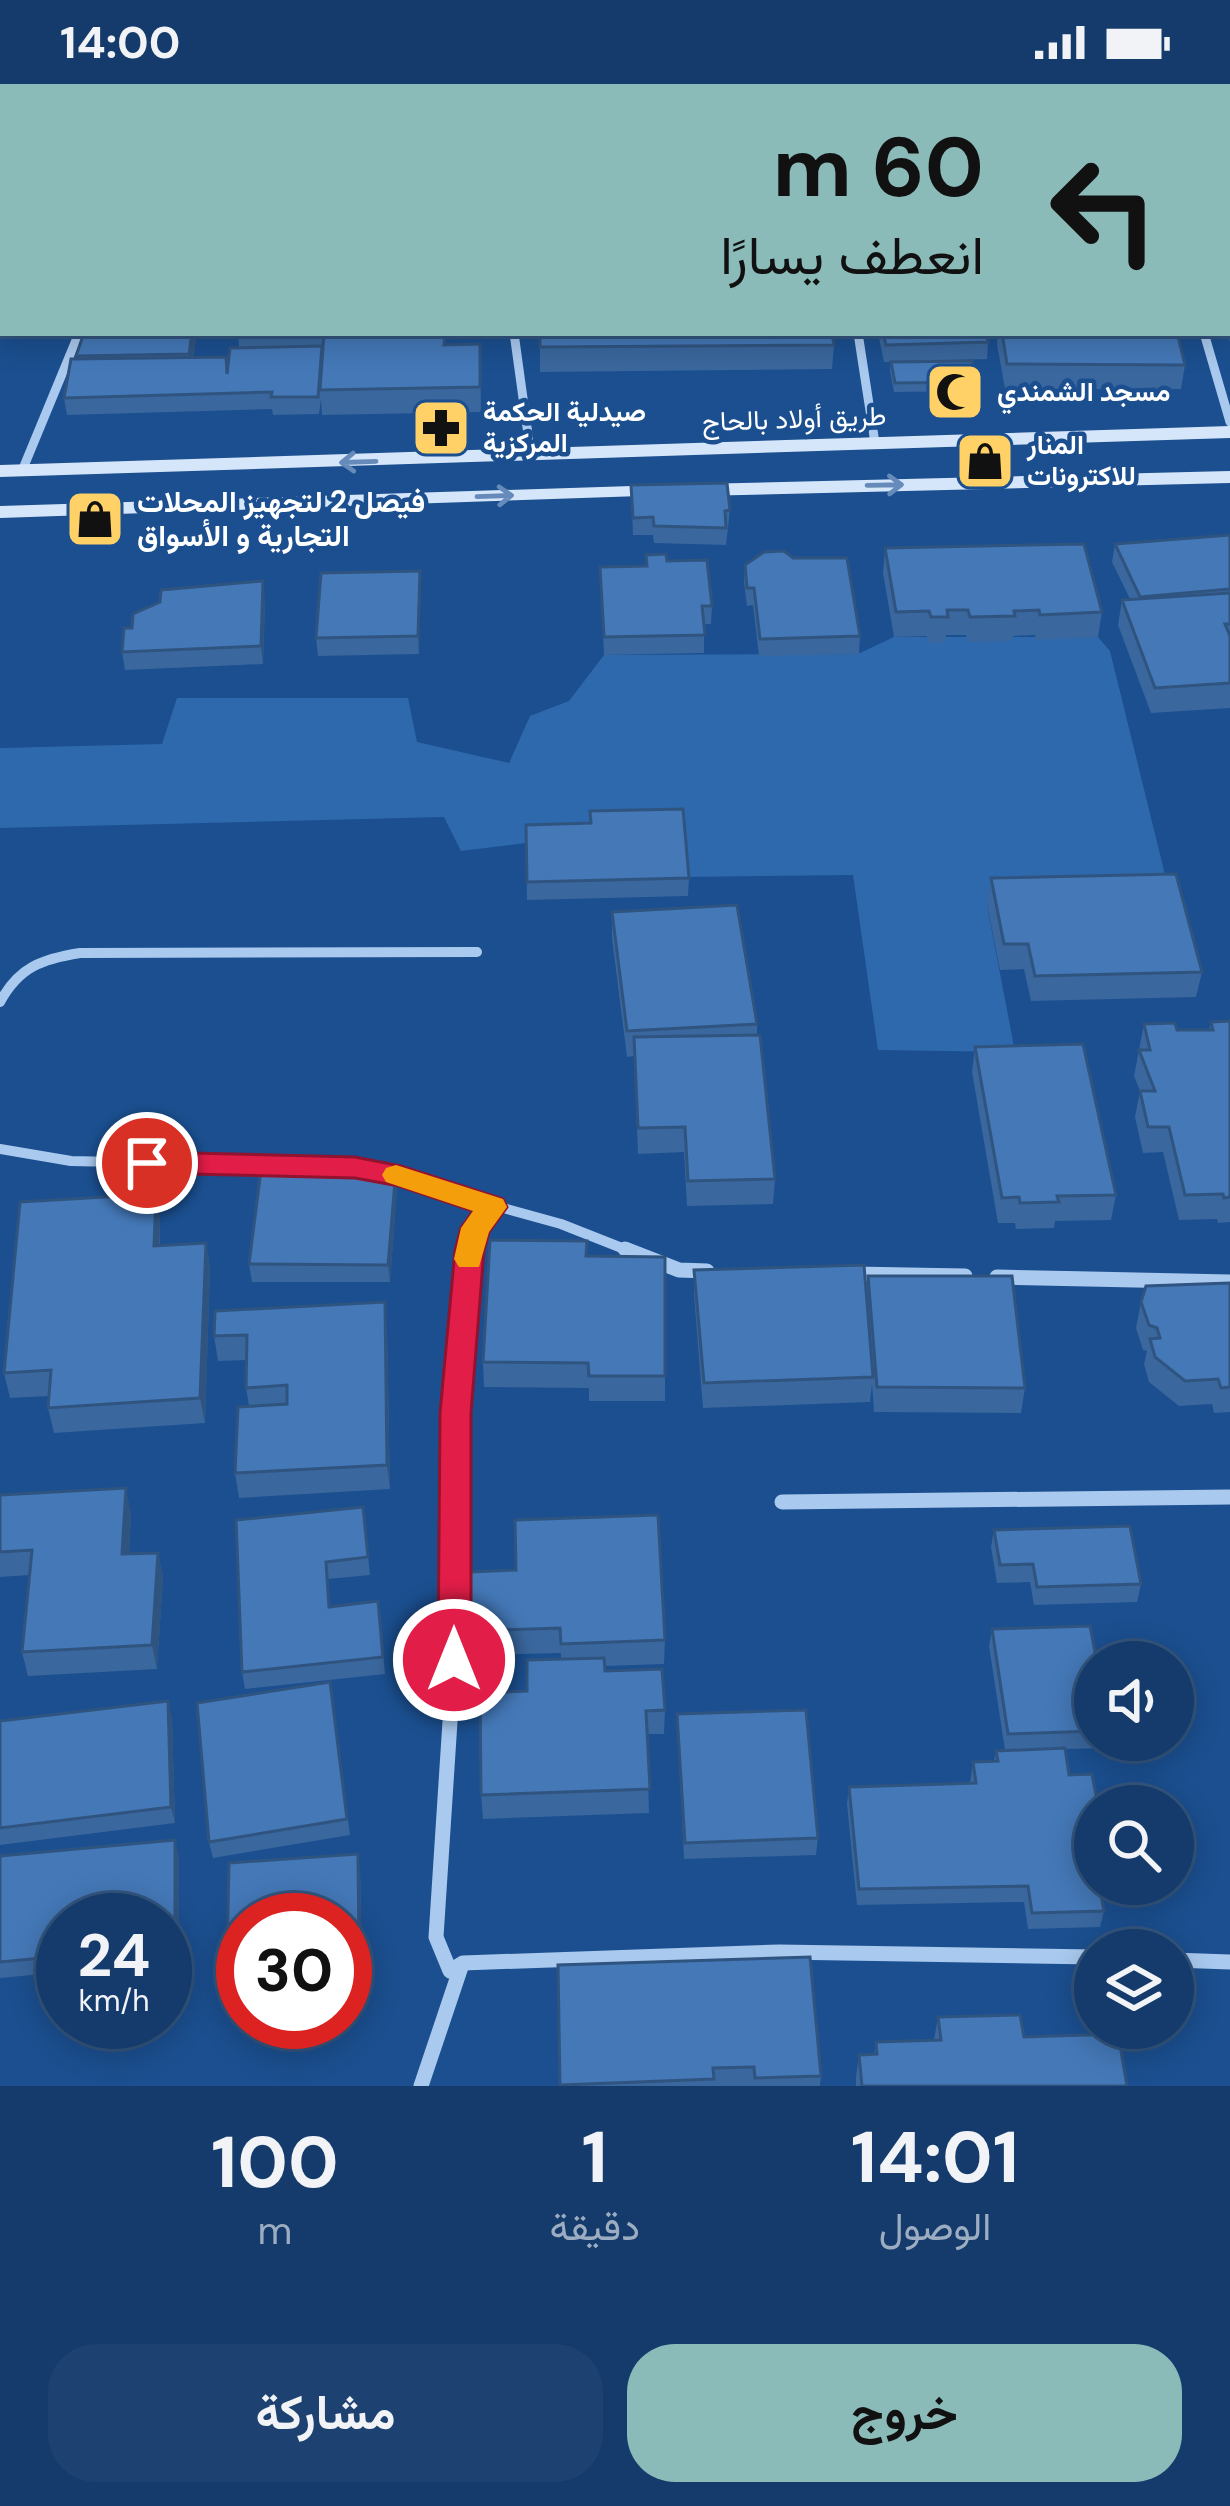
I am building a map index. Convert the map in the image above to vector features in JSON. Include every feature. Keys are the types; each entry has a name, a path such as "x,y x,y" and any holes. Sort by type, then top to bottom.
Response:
{"main road":[{"name":"طريق أولاد بالحاج","path":"0,471 1230,432"},
{"path":"0,512 1230,477"}],"street":[{"path":"22,471 78,336"},
{"path":"514,336 531,456"},
{"path":"858,336 875,443"},
{"path":"1205,336 1230,422"},
{"path":"0,1002 13,976 25,966 80,952 477,952"},
{"path":"0,1149 71,1161 355,1167 561,1224 679,1270 727,1271"},
{"path":"493,1207 475,1228 470,1250 456,1413 454,1660 436,1937 450,1971 463,1964 599,1955 898,1949 1074,1956"},
{"path":"847,1274 1230,1282"},
{"path":"782,1502 1230,1497"},
{"path":"1194,1961 1230,1962"},
{"path":"421,2086 463,1964"}],"shaded area":[{"path":"894,637 1098,637 1110,651 1171,899 987,905 1015,1052 878,1050 853,875 687,877 526,843 461,851 444,817 0,828 0,748 162,744 177,698 408,698 417,742 509,763 530,716 569,701 604,655 858,654"}],"building":[{"path":"83,336 192,336 189,354 76,356"},
{"path":"324,336 445,336 444,345 480,344 480,387 320,390"},
{"path":"540,336 832,336 834,345 540,347"},
{"path":"884,336 987,336 988,342 886,345"},
{"path":"1002,336 1178,336 1185,365 1007,364"},
{"path":"322,346 318,397 271,397 272,392 64,398 71,359 226,357 227,374 230,348"},
{"path":"972,361 977,382 895,383 891,362"},
{"path":"727,483 726,528 654,526 653,517 633,518 631,485"},
{"path":"1230,535 1230,589 1140,597 1115,544"},
{"path":"1084,544 1102,612 1040,615 1039,610 970,617 968,610 947,610 948,617 931,617 929,611 896,612 885,548"},
{"path":"784,551 793,558 847,558 860,636 760,639 754,588 747,588 745,565 764,552"},
{"path":"666,554 667,561 707,560 712,606 702,606 705,635 604,637 600,567 647,566 646,555"},
{"path":"420,571 418,636 316,638 321,573"},
{"path":"263,581 261,646 122,652 124,628 132,628 133,614 160,602 161,590"},
{"path":"1230,593 1230,624 1225,624 1230,636 1230,683 1155,688 1122,600"},
{"path":"683,809 689,878 527,882 526,825 591,823 590,811"},
{"path":"1176,874 1202,972 1035,976 1028,944 1004,944 991,878"},
{"path":"737,905 757,1024 627,1031 612,912"},
{"path":"1230,1021 1230,1197 1185,1195 1169,1127 1148,1127 1140,1091 1155,1091 1139,1050 1150,1050 1144,1024 1175,1023 1177,1030 1213,1030 1211,1022"},
{"path":"760,1035 775,1179 688,1181 685,1127 638,1128 634,1037"},
{"path":"1083,1044 1116,1195 1057,1196 1059,1202 1020,1203 1019,1197 1002,1198 975,1047"},
{"path":"261,1170 396,1170 388,1265 249,1264"},
{"path":"156,1194 154,1246 206,1243 200,1398 48,1408 51,1370 4,1373 20,1202"},
{"path":"490,1240 587,1241 586,1256 665,1257 665,1376 589,1376 588,1363 483,1362"},
{"path":"864,1265 873,1377 704,1383 694,1270"},
{"path":"868,1276 1012,1276 1025,1388 877,1387"},
{"path":"1230,1283 1230,1387 1221,1388 1218,1379 1185,1381 1155,1357 1150,1339 1160,1338 1157,1328 1149,1325 1141,1302 1146,1286"},
{"path":"385,1302 387,1465 235,1473 238,1407 287,1404 287,1385 246,1388 247,1335 214,1336 215,1311"},
{"path":"126,1488 122,1554 158,1553 152,1645 22,1652 32,1550 0,1552 0,1495"},
{"path":"363,1507 368,1557 326,1562 329,1607 378,1601 383,1657 242,1672 236,1520"},
{"path":"658,1515 665,1640 561,1644 560,1628 470,1631 470,1572 516,1570 515,1520"},
{"path":"1130,1526 1141,1584 1037,1587 1033,1564 1000,1565 994,1530"},
{"path":"1090,1626 1093,1641 1074,1641 1074,1732 1008,1734 992,1629"},
{"path":"604,1658 605,1671 662,1669 665,1710 646,1711 650,1789 481,1795 480,1693 527,1691 527,1660"},
{"path":"330,1682 347,1819 209,1842 197,1703"},
{"path":"168,1701 171,1807 0,1828 0,1721"},
{"path":"806,1710 818,1838 685,1843 677,1714"},
{"path":"1065,1748 1069,1775 1092,1774 1094,1785 1074,1785 1074,1905 1103,1905 1104,1911 1032,1913 1028,1886 859,1889 849,1787 976,1783 973,1762 998,1761 996,1751"},
{"path":"175,1840 175,1893 36,1893 36,1959 0,1962 0,1856"},
{"path":"358,1854 358,1893 228,1893 229,1863"},
{"path":"810,1957 821,2076 755,2078 754,2067 713,2068 714,2079 560,2085 558,1965"},
{"path":"1020,2015 1024,2037 1074,2035 1074,2049 1121,2049 1127,2086 862,2086 859,2055 877,2054 876,2042 941,2040 938,2017"}],"slow traffic":[{"path":"396,1175 493,1207 475,1228 469,1259"}],"place":[{"name":"مسجد الشمندي","path":"955,392"},
{"name":"صيدلية الحكمة المركزية","path":"441,428"},
{"name":"المنار للاكترونات","path":"985,461"},
{"name":"فيصل 2 لتجهيز المحلات التجارية و الأسواق","path":"95,519"}],"route":[{"path":"147,1163 355,1167 401,1176 493,1207 475,1228 470,1250 456,1413 454,1660"}]}
